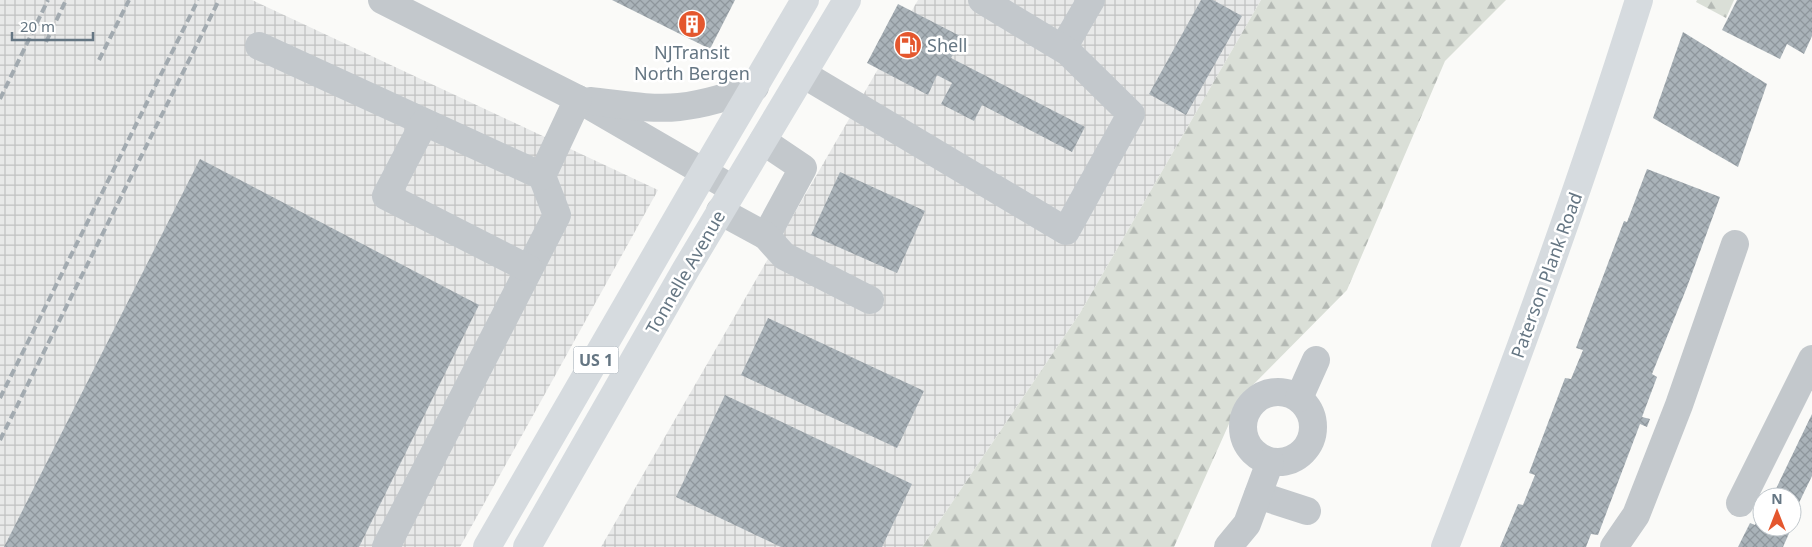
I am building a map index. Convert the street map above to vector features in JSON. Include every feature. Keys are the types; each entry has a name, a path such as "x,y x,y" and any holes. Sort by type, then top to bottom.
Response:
{"main road":[{"name":"Tonnelle Avenue","path":"487,547 805,0"},
{"name":"Tonnelle Avenue","path":"527,547 727,200 847,0"},
{"name":"Paterson Plank Road","path":"1445,547 1497,414 1601,122 1639,0"}],"lane":[{"path":"382,0 578,99 704,172 727,200 766,236 784,256 870,300"},
{"path":"803,74 1066,231 1131,114 1063,48 982,0"},
{"path":"1063,48 1091,0"},
{"path":"259,46 542,176 558,215 386,547"},
{"path":"578,99 621,105 677,107 719,100 755,87"},
{"path":"542,176 578,99"},
{"path":"424,123 386,196 529,269"},
{"path":"763,141 803,168 766,236"},
{"path":"1614,547 1636,515 1679,405 1735,244"},
{"path":"1740,503 1812,358"},
{"path":"1299,398 1316,360"},
{"path":"1288,393 1299,398 1308,407 1313,418 1314,430 1311,442 1304,452 1294,459 1283,463 1270,462 1260,458 1245,441 1242,430 1248,408 1265,394 1288,393"},
{"path":"1228,547 1247,524 1270,462"},
{"path":"1258,495 1307,511"}],"shaded area":[{"path":"0,0 252,0 658,190 460,547 0,547"},
{"path":"918,0 1261,0 1080,313 922,547 601,547"}],"green space":[{"path":"1261,0 1506,0 1445,61 1347,290 1241,397 1174,547 922,547 1080,313"},
{"path":"1697,0 1734,0 1726,18 1696,2"}],"building":[{"name":"NJTransit North Bergen","path":"612,0 735,0 710,49"},
{"path":"1201,0 1213,0 1242,16 1186,115 1149,94"},
{"path":"1737,0 1812,0 1812,36 1804,54 1787,44 1780,59 1722,30"},
{"path":"898,4 962,37 951,58 1085,127 1072,152 982,105 974,121 941,104 952,83 937,75 928,95 867,63"},
{"path":"1683,32 1767,84 1738,167 1653,118"},
{"path":"200,159 479,305 359,547 4,547"},
{"path":"1647,169 1720,197 1652,374 1657,377 1642,417 1650,419 1647,427 1640,424 1598,535 1591,534 1586,547 1500,547 1518,504 1523,505 1535,475 1529,473 1565,378 1571,379 1583,350 1576,348 1624,221 1627,222"},
{"path":"840,172 925,211 897,273 811,235"},
{"path":"768,318 924,391 897,448 741,375"},
{"path":"725,395 912,484 882,547 781,547 676,497"},
{"path":"1812,414 1812,476 1802,497 1802,487 1777,487"},
{"path":"1750,523 1752,524 1752,537 1787,537 1783,547 1738,547"}],"railway":[{"path":"0,99 48,0"},
{"path":"46,42 66,0"},
{"path":"99,60 129,0"},
{"path":"0,398 198,0"},
{"path":"0,440 219,0"}],"place":[{"name":"NJTransit North Bergen","path":"692,24"},
{"name":"Shell","path":"908,45"}]}
